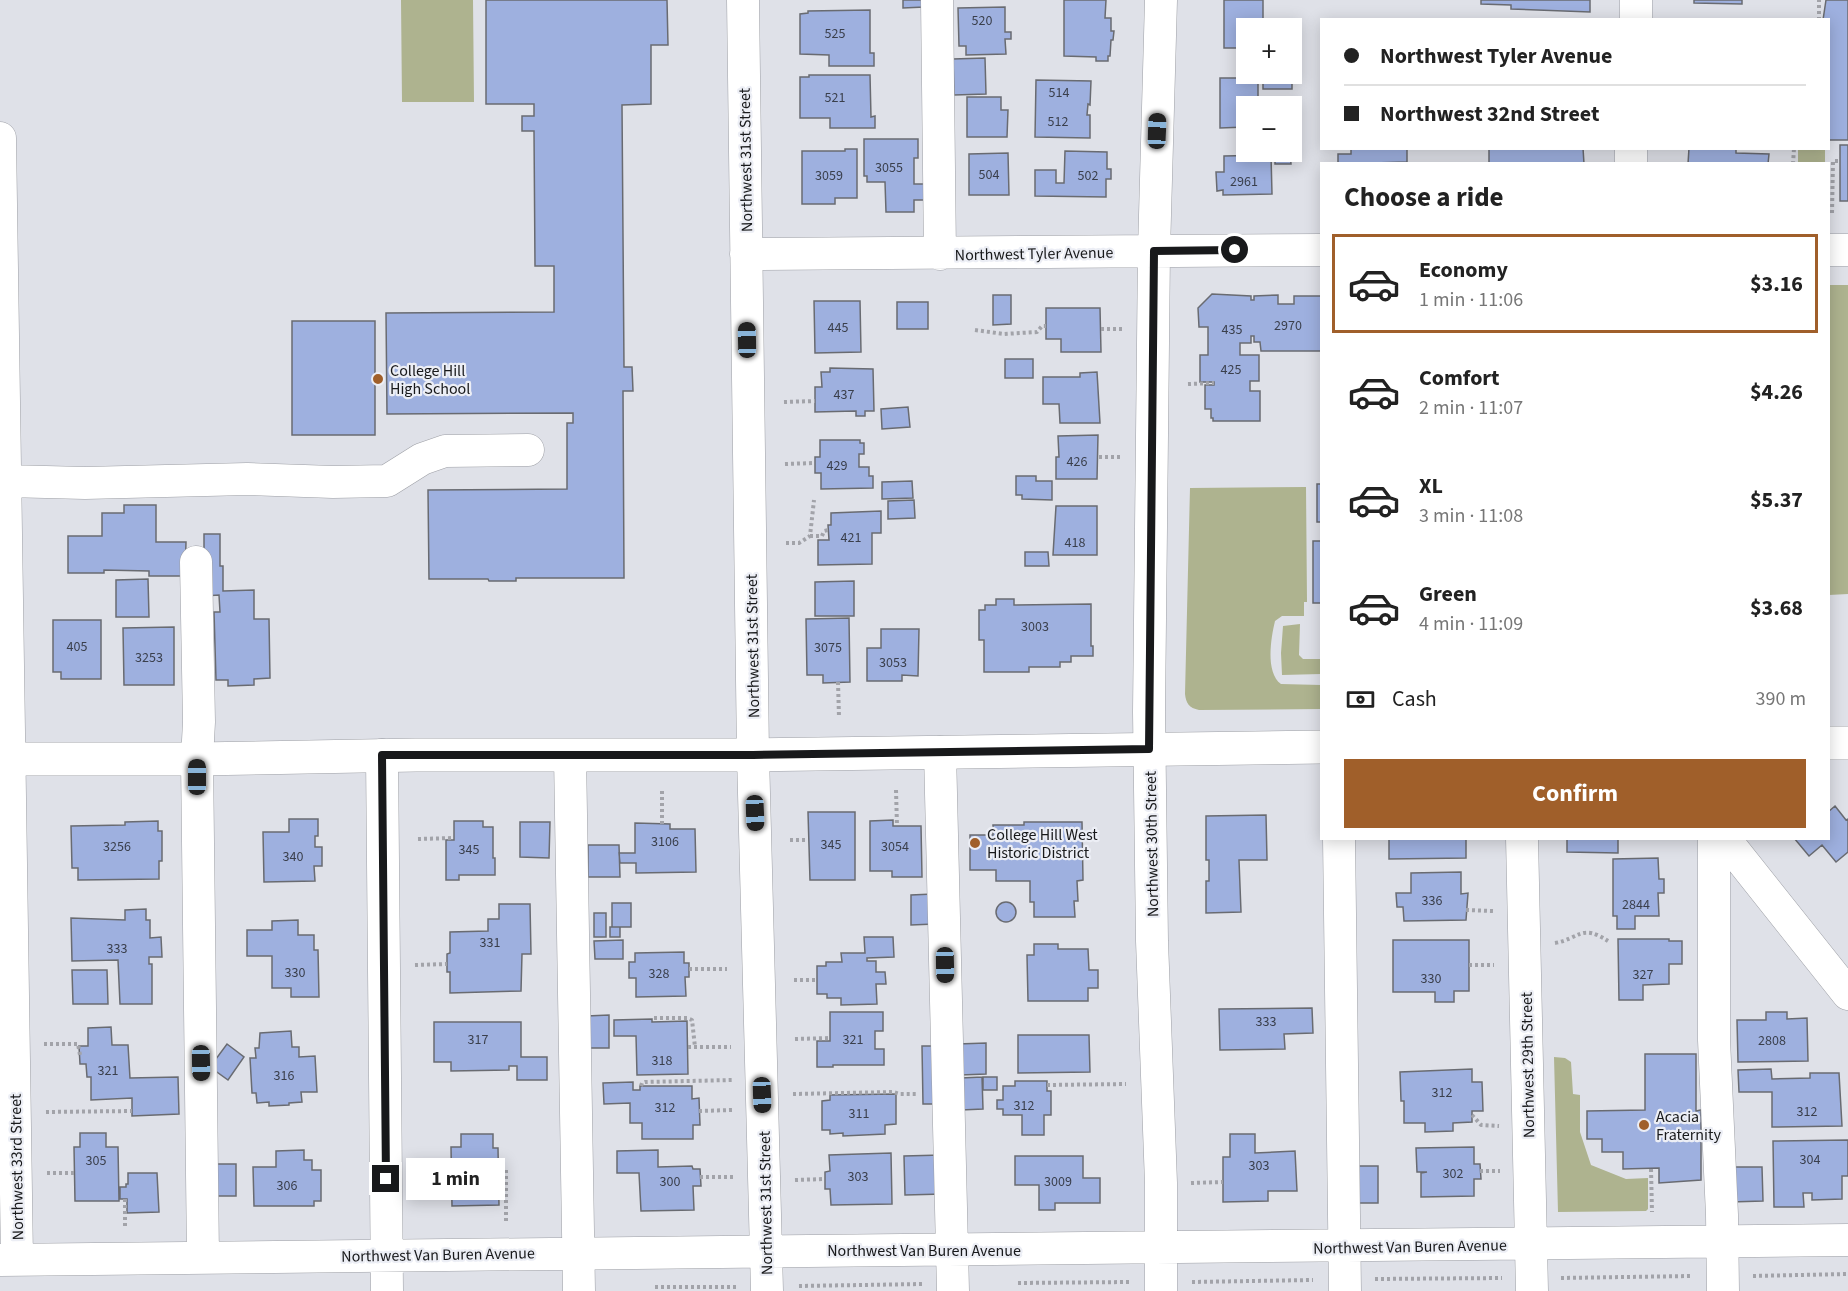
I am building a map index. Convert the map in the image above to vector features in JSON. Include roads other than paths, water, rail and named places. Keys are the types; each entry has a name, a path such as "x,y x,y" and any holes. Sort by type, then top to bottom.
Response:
{"main road":[{"path":"1830,743 1848,743"},
{"path":"5,759 197,759 382,755 753,755 1320,747"}],"street":[{"name":"Northwest 31st Street","path":"743,0 753,755 767,1289"},
{"path":"937,0 940,254"},
{"name":"Northwest 30th Street","path":"1161,0 1154,251 1149,749 1152,941 1161,1183 1161,1286"},
{"path":"1636,0 1636,18"},
{"name":"Northwest 33rd Street","path":"0,138 6,481 5,759 15,1112 9,1260"},
{"name":"Northwest Tyler Avenue","path":"746,254 1320,250"},
{"path":"1830,250 1848,250"},
{"path":"6,481 85,483 248,479 387,481 422,459 445,451 528,450"},
{"path":"196,562 203,1257"},
{"path":"940,752 953,1287"},
{"path":"382,755 387,1291"},
{"path":"570,755 579,1291"},
{"path":"1339,840 1345,1285"},
{"name":"Northwest 29th Street","path":"1522,840 1532,1284"},
{"path":"1714,840 1714,1040 1722,1284"},
{"path":"1726,840 1848,994"},
{"name":"Northwest Van Buren Avenue","path":"9,1260 578,1252 1848,1240"}],"place":[{"name":"College Hill High School","path":"378,379"},
{"name":"College Hill West Historic District","path":"975,843"},
{"name":"Acacia Fraternity","path":"1644,1125"}]}
